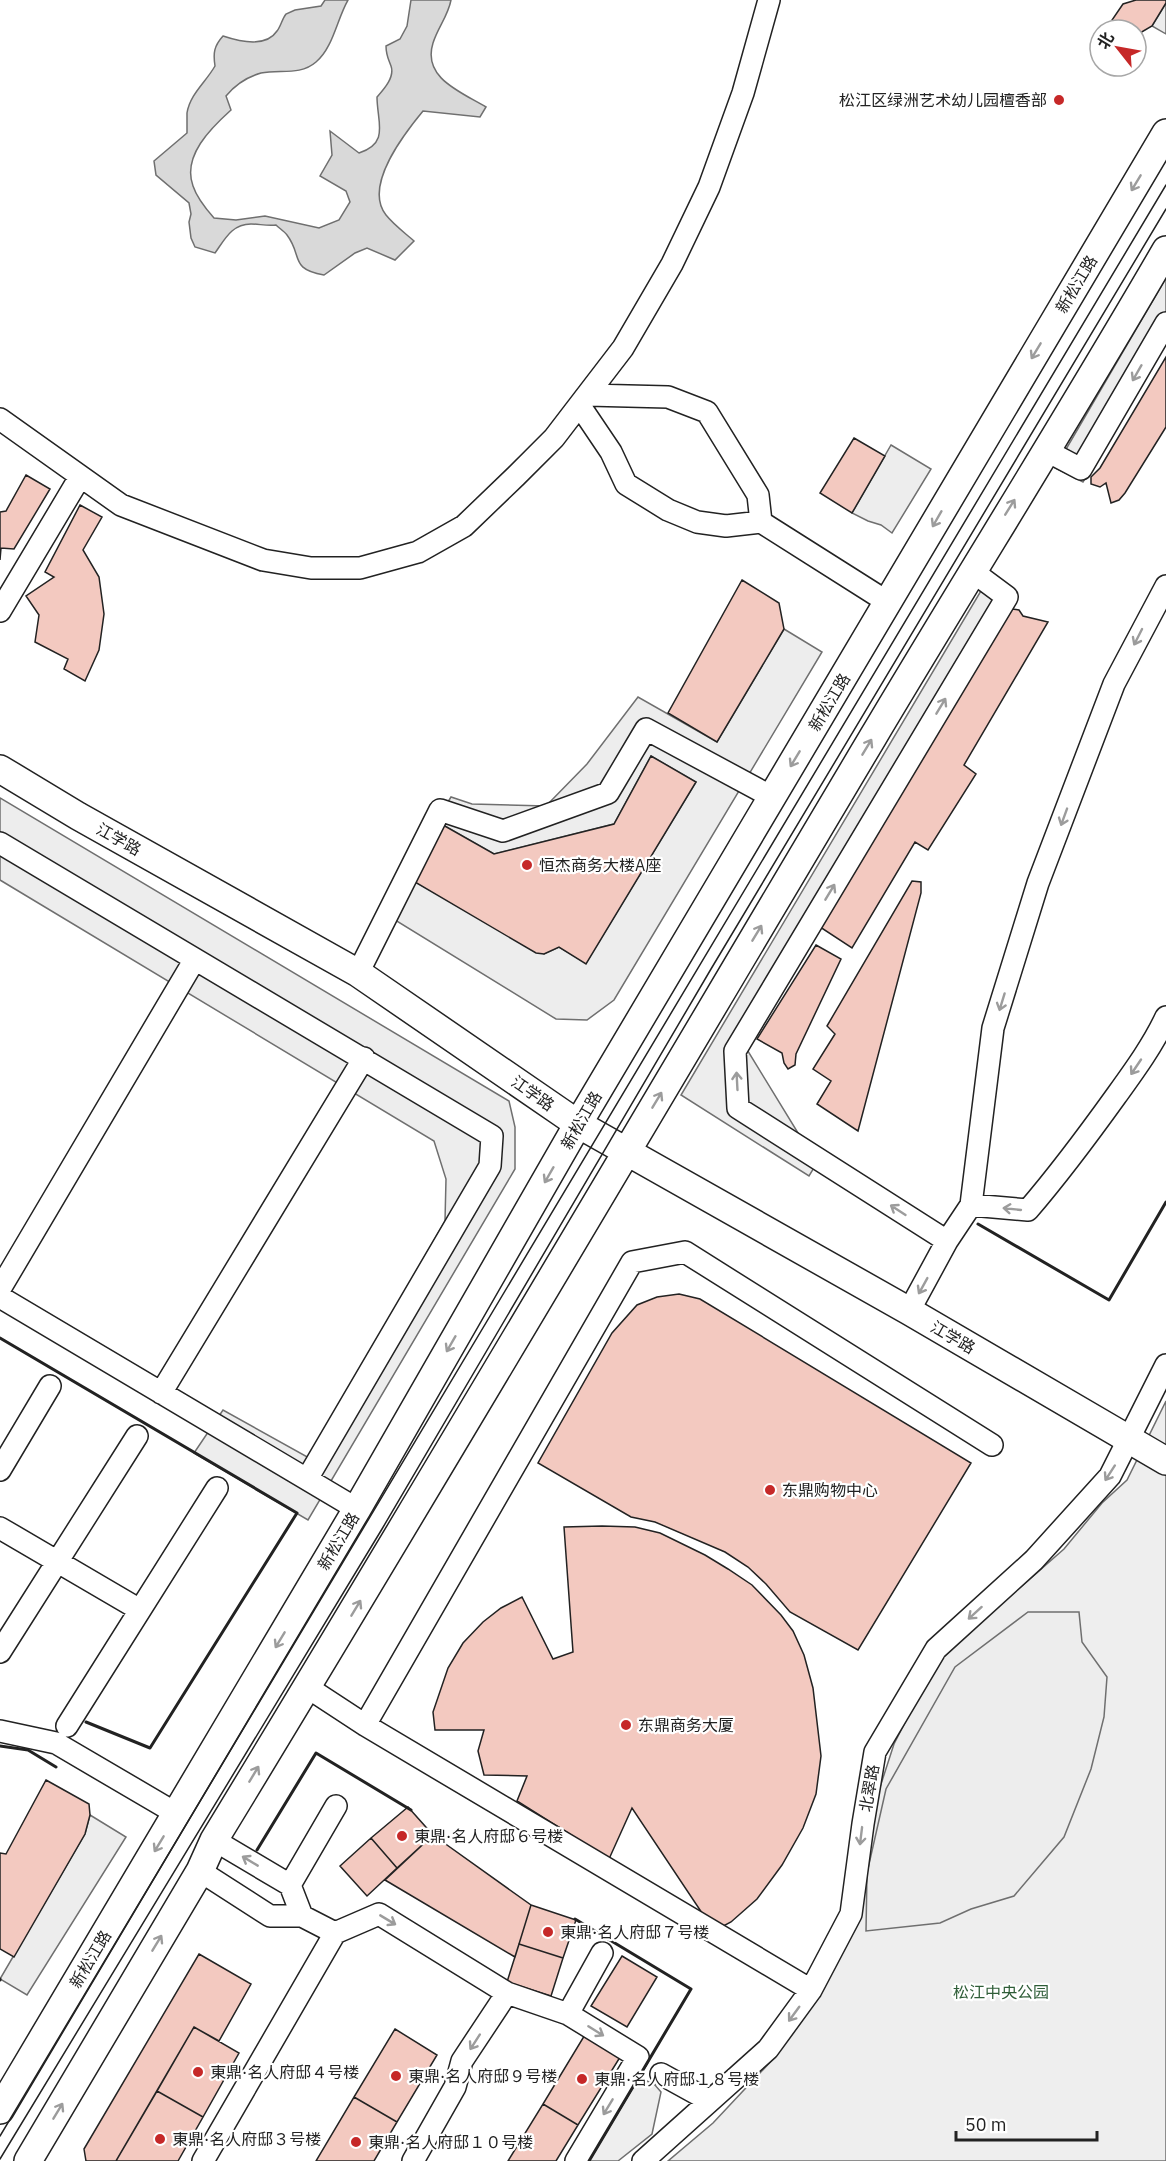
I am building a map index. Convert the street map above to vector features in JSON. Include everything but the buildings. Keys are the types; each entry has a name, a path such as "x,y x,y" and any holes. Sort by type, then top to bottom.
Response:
{"main road":[{"name":"新松江路","path":"0,2110 357,1509 578,1124 1166,133"},
{"path":"28,2161 200,1871 214,1840 419,1503 972,571 1166,250"},
{"name":"江学路","path":"0,769 78,816 358,973 578,1124 909,1311 1166,1461"}],"street":[{"path":"0,419 121,505 263,560 311,568 360,568 418,552 464,526 554,438 623,348 672,264 709,187 743,93 770,0"},
{"path":"1046,450 1081,470 1166,323"},
{"path":"584,400 668,397 707,412 758,495 761,522"},
{"path":"584,400 626,484 668,510 697,522 726,526 761,522 889,603"},
{"path":"0,611 80,477"},
{"path":"947,1241 738,1107 735,1051 1007,597 972,571"},
{"path":"909,1311 947,1241 971,1205 993,1028 1038,883 1114,684 1166,586"},
{"path":"358,973 440,810 503,831 608,793 646,729 772,798"},
{"path":"0,843 492,1136 490,1166 307,1479"},
{"path":"0,1289 195,959"},
{"path":"971,1205 1028,1210 1056,1178 1100,1118 1134,1070 1166,1017"},
{"path":"161,1393 364,1058"},
{"path":"365,1725 632,1262 686,1252 992,1444"},
{"path":"0,1297 357,1509"},
{"name":"北翠路","path":"643,2161 768,2049 811,1990 851,1914 875,1752 936,1649 1034,1560 1110,1476 1166,1365"},
{"path":"0,1470 50,1386"},
{"path":"0,1652 137,1436"},
{"path":"67,1726 217,1488"},
{"path":"0,1528 140,1610"},
{"path":"308,1687 365,1725 811,1990"},
{"path":"0,1731 56,1743 177,1814"},
{"path":"290,1885 336,1806"},
{"path":"214,1840 290,1885 302,1916"},
{"path":"200,1871 270,1916 302,1916 334,1933"},
{"path":"203,2161 334,1933 379,1914 507,1993 568,2014 638,2057 576,2161"},
{"path":"568,2014 602,1953"},
{"path":"413,2161 455,2087 462,2061 507,1993"},
{"path":"662,2074 710,2101"}],"green space":[{"name":"松江中央公园","path":"1166,1401 1166,2161 668,2161 713,2123 774,2058 836,1960 871,1815 894,1744 937,1660 1064,1549 1102,1503 1127,1480"},
{"path":"639,2077 655,2085 661,2092 652,2134 618,2161 589,2161"}],"shaded area":[{"path":"325,0 348,0 331,41 322,56 303,69 261,73 237,85 226,96 231,110 200,144 191,164 193,186 199,199 214,218 236,220 265,216 319,228 339,220 350,202 346,191 320,176 332,155 330,131 359,153 375,144 380,131 377,97 388,83 392,70 386,46 400,39 407,26 411,0 451,0 433,43 431,55 433,66 438,75 455,89 486,107 480,117 423,111 397,146 383,175 379,190 380,203 389,219 414,241 395,260 367,248 355,253 324,275 313,272 301,265 292,243 276,225 251,224 234,229 215,253 195,247 191,238 189,203 156,175 154,161 187,133 189,106 215,66 215,50 223,36 252,42 266,40 277,31 286,14 295,10 321,6"},
{"path":"1166,3 1166,34 1152,26"},
{"path":"1166,278 1166,340 1083,482 1055,468"},
{"path":"891,445 931,469 892,533 881,525 852,513"},
{"path":"988,579 1015,593 746,1048 798,1133 823,1153 809,1176 681,1095"},
{"path":"784,629 822,652 614,1000 587,1020 556,1019 382,912 403,875 544,954 559,947 586,963 696,782 651,756 614,824 494,854 436,821 451,797 472,804 546,806 587,764 638,697 717,742"},
{"path":"0,798 509,1101 515,1127 515,1169 308,1520 194,1453 223,1410 309,1458 445,1221 446,1179 434,1141 0,880"},
{"path":"1028,1612 1079,1612 1082,1642 1107,1677 1104,1717 1091,1769 1064,1837 1014,1896 971,1909 940,1923 866,1931 867,1873 886,1789 955,1667"},
{"path":"90,1815 126,1837 27,1995 0,1979 85,1834"}],"tram line":[{"path":"0,2136 1166,185"},
{"path":"0,2159 382,1529 711,969 1166,209"}],"wall":[{"path":"978,1224 1109,1300 1166,1202"},
{"path":"0,1338 297,1513 150,1748 86,1722"},
{"path":"0,1746 28,1750 56,1767"},
{"path":"257,1850 316,1753 411,1810"},
{"path":"575,1919 691,1989 589,2161"}],"place":[{"name":"松江区绿洲艺术幼儿园檀香部","path":"1059,100"},
{"name":"恒杰商务大楼A座","path":"527,865"},
{"name":"东鼎购物中心","path":"770,1490"},
{"name":"东鼎商务大厦","path":"626,1725"},
{"name":"東鼎·名人府邸６号楼","path":"402,1836"},
{"name":"東鼎·名人府邸７号楼","path":"548,1932"},
{"name":"東鼎·名人府邸４号楼","path":"198,2072"},
{"name":"東鼎·名人府邸９号楼","path":"396,2076"},
{"name":"東鼎·名人府邸１８号楼","path":"582,2079"},
{"name":"東鼎·名人府邸３号楼","path":"160,2139"},
{"name":"東鼎·名人府邸１０号楼","path":"356,2142"}]}
